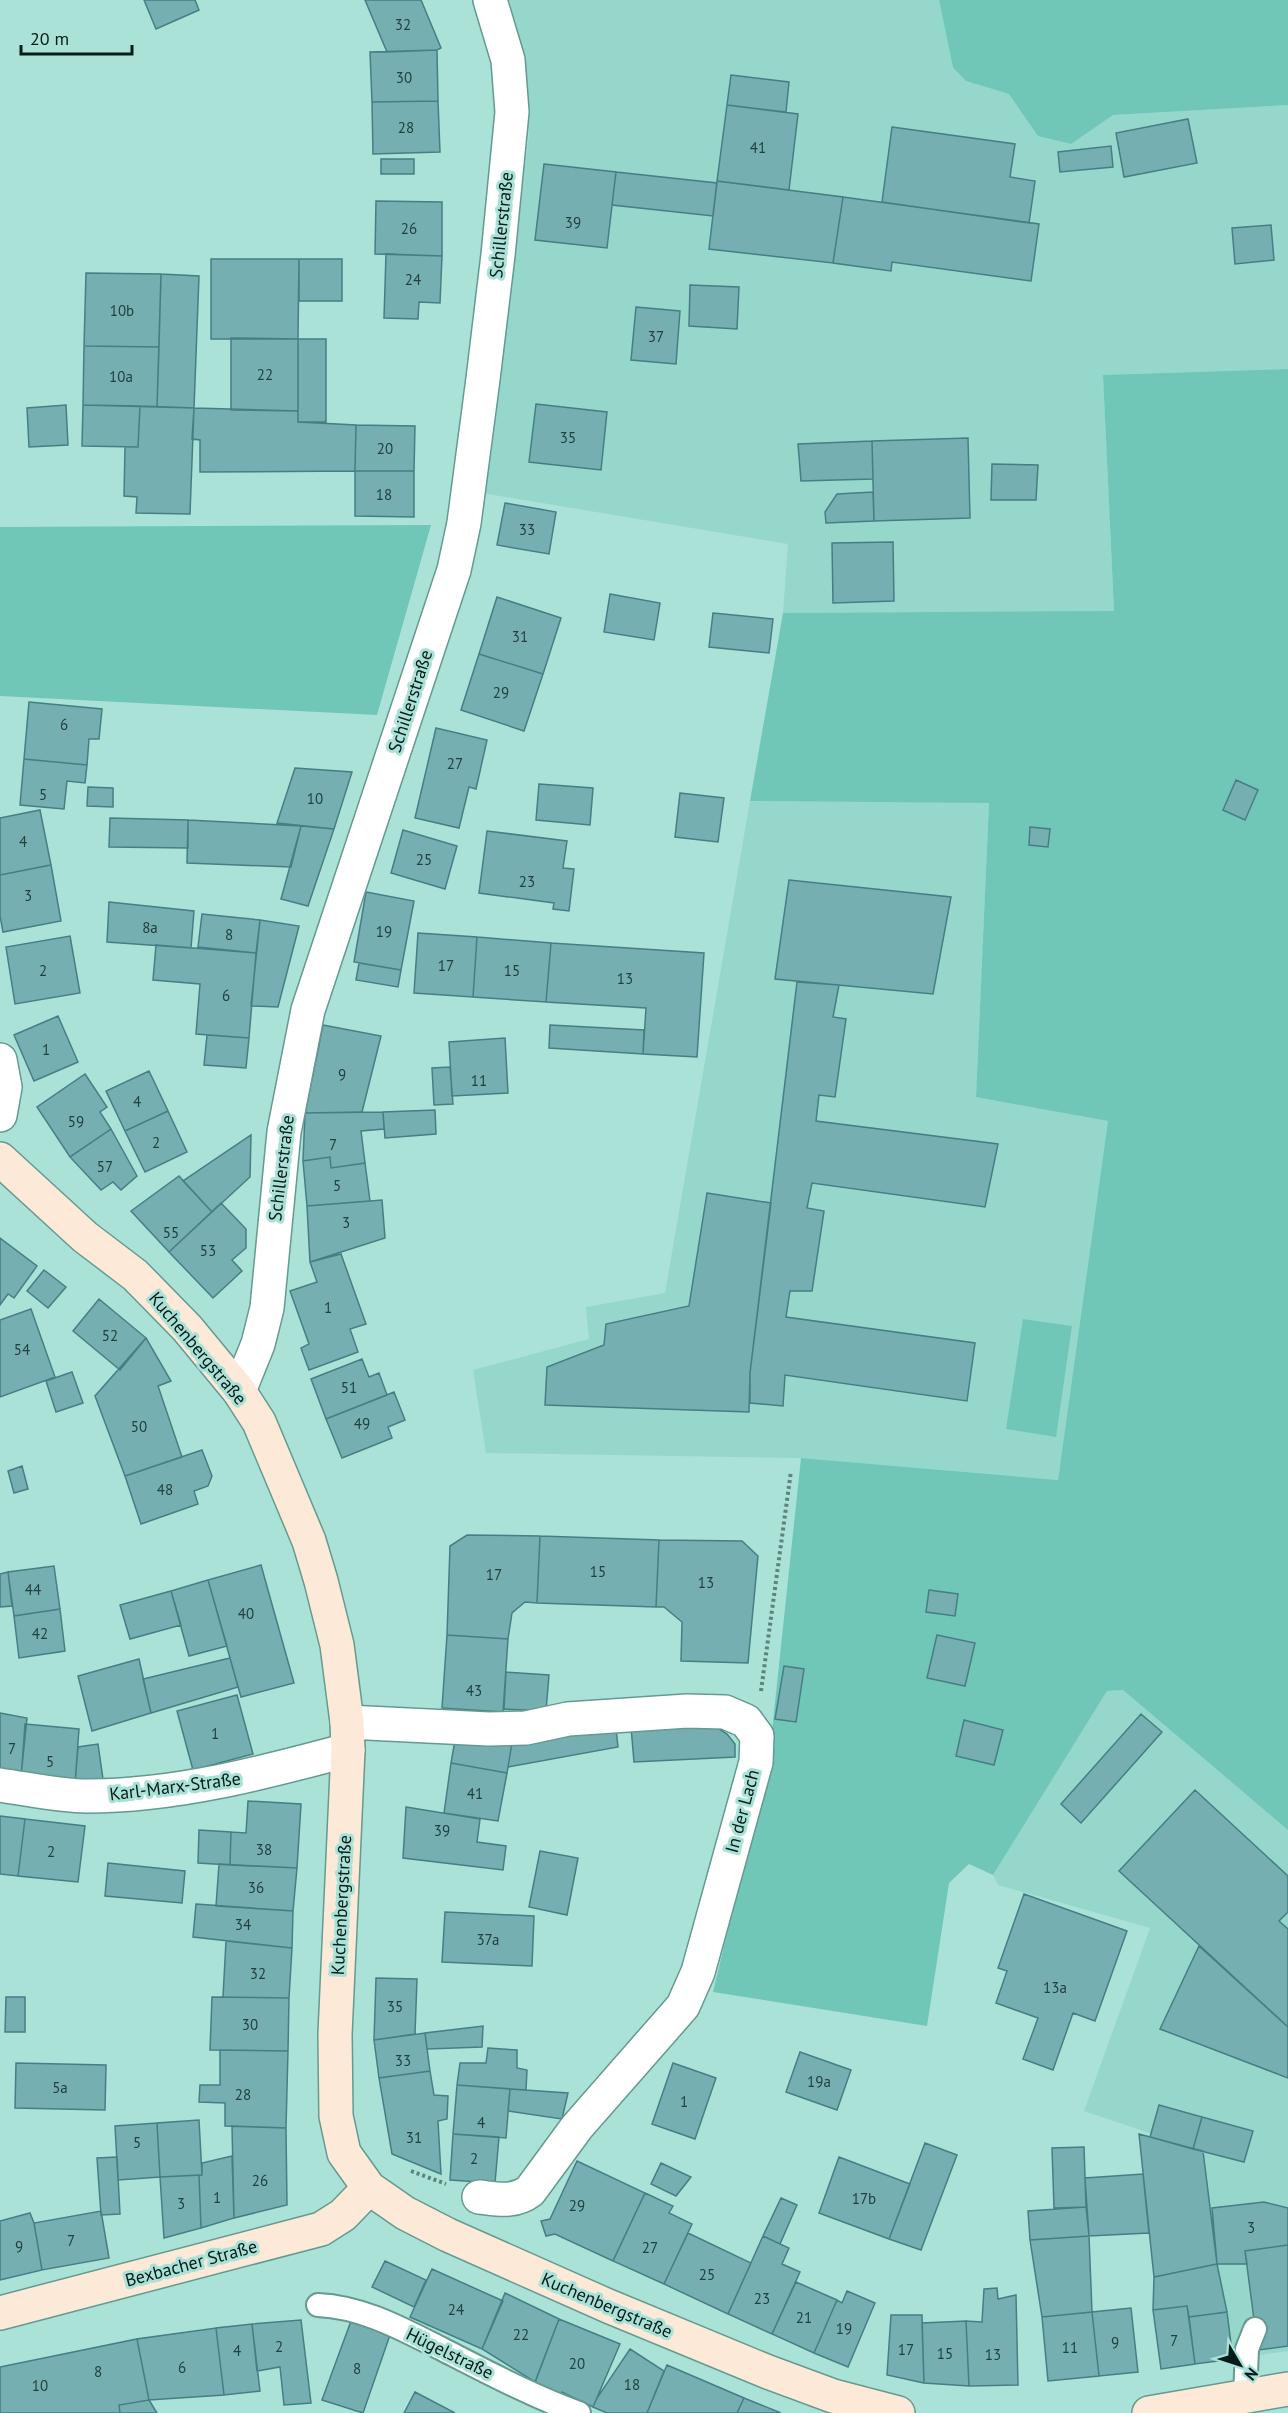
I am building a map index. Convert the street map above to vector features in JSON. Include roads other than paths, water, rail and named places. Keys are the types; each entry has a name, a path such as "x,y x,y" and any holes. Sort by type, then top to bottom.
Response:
{"main road":[{"name":"Kuchenbergstraße","path":"0,1159 85,1237 135,1275 187,1328 239,1391 259,1422 309,1541 337,1645 347,1736 335,2034 336,2116 344,2153 369,2188 405,2213 448,2235 608,2306 768,2372 829,2404 898,2413"},
{"name":"Bexbacher Straße","path":"0,2313 321,2229 343,2215 369,2188"},
{"path":"1149,2413 1288,2389"}],"street":[{"name":"Schillerstraße","path":"239,1391 258,1344 267,1308 284,1132 310,1002 454,570 464,523 498,255 512,112 508,60 490,0"},
{"path":"0,1060 5,1087 0,1115"},
{"name":"In der Lach","path":"347,1736 526,1728 568,1719 687,1711 725,1712 746,1721 757,1736 756,1762 698,1972 683,2006 577,2127 530,2191 519,2198 504,2200 479,2197"},
{"name":"Karl-Marx-Straße","path":"0,1785 83,1796 130,1795 253,1776 347,1736"}],"lane":[{"name":"Hügelstraße","path":"318,2305 355,2309 395,2325 546,2401 579,2413"},
{"path":"1245,2397 1247,2349 1255,2330"}]}
